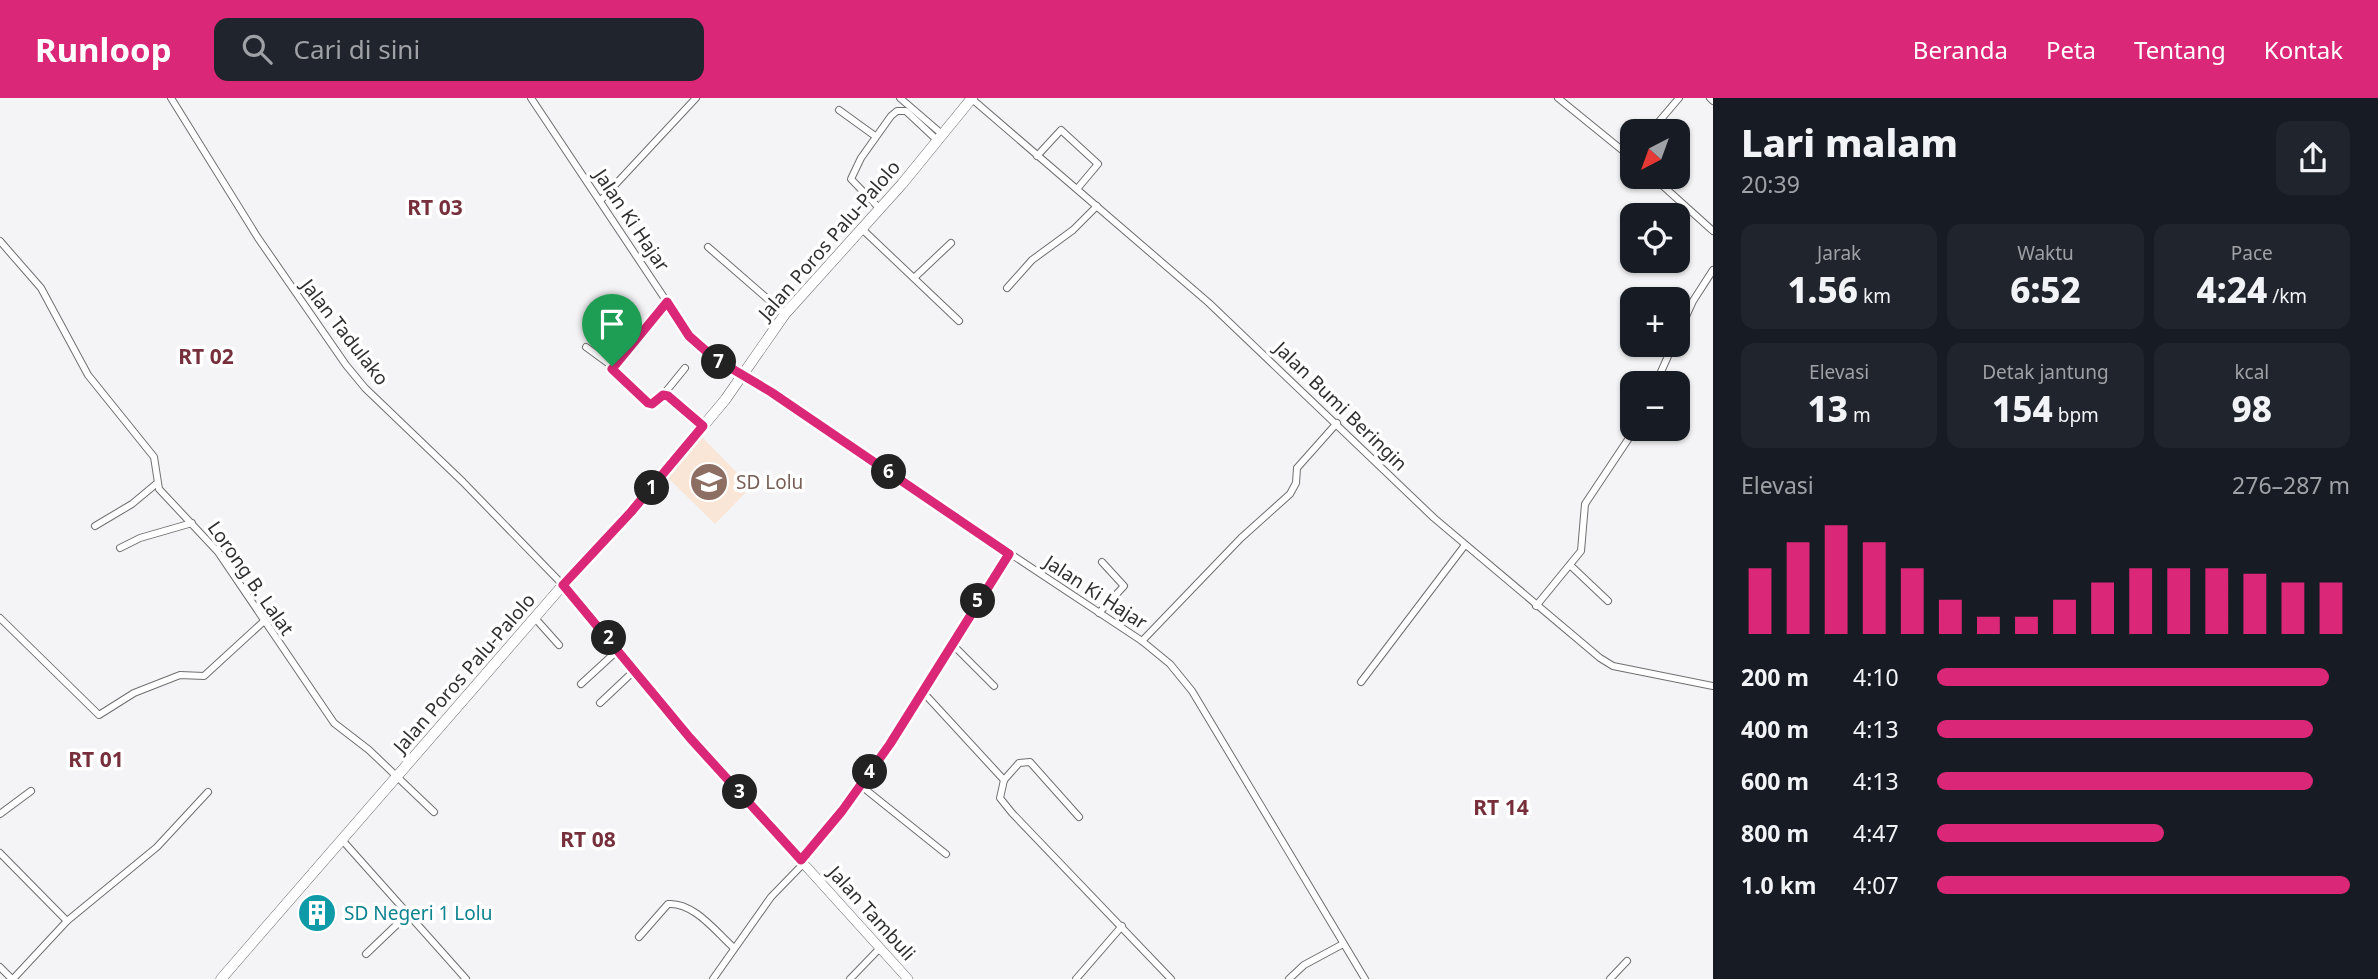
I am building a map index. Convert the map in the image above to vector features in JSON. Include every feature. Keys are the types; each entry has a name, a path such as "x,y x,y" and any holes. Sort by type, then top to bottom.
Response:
{"main road":[{"name":"Jalan Poros Palu-Palolo","path":"221,979 534,617 631,512 725,400 740,374 785,314 972,98"}],"street":[{"name":"Jalan Tadulako","path":"172,98 258,238 346,365 365,388 563,585"},
{"name":"Jalan Ki Hajar","path":"531,98 691,338 714,358 1099,612 1170,664 1192,691 1365,979"},
{"path":"600,201 696,98"},
{"path":"900,98 940,138"},
{"name":"Jalan Bumi Beringin","path":"972,98 1241,332 1465,545 1606,663 1713,686"},
{"path":"1559,98 1620,147"},
{"path":"1661,119 1679,98"},
{"path":"839,110 875,136"},
{"path":"879,208 851,179 875,136 894,113 904,110 940,138"},
{"path":"1037,156 1061,130 1098,164 1077,189"},
{"path":"1666,189 1713,231"},
{"path":"1007,288 1032,260 1073,230 1097,206"},
{"path":"861,228 958,321"},
{"path":"0,241 41,289 88,375 154,457 156,484 132,504 95,526"},
{"path":"915,277 951,243"},
{"path":"708,247 785,314"},
{"path":"1690,308 1713,270"},
{"path":"612,366 667,302"},
{"path":"612,323 632,342"},
{"path":"586,347 612,366 615,372 650,404 663,395 685,368"},
{"path":"663,395 703,426"},
{"path":"1142,642 1241,538 1290,494 1296,483 1297,468 1337,423"},
{"path":"1536,606 1581,551 1586,504 1627,441"},
{"name":"Lorong B. Lalat","path":"156,484 218,552 334,723 369,750 434,812"},
{"path":"120,548 140,538 192,523"},
{"path":"1361,682 1465,545"},
{"path":"713,979 771,897 860,785 1009,554"},
{"path":"1099,612 1124,586 1102,562"},
{"path":"1570,565 1608,601"},
{"name":"Jalan Tambuli","path":"563,585 690,738 878,949 908,979"},
{"path":"534,617 559,645"},
{"path":"0,618 99,715 134,693 180,675 204,676 263,622"},
{"path":"951,643 994,686"},
{"path":"581,684 618,650"},
{"path":"600,704 635,670"},
{"path":"922,691 1004,780"},
{"path":"1079,817 1030,762 1019,763 1004,780 1000,794 1003,802 1171,979"},
{"path":"860,785 946,854"},
{"path":"0,814 31,791"},
{"path":"0,967 13,979 67,921 157,846 208,792"},
{"path":"343,841 466,979"},
{"path":"0,853 67,921"},
{"path":"639,937 668,904 677,903 697,915 734,948"},
{"path":"366,954 409,913"},
{"path":"1076,979 1122,926"},
{"path":"1289,979 1304,965 1343,944"},
{"path":"850,979 878,949"},
{"path":"1610,979 1627,961"}],"shaded area":[{"name":"SD Lolu","path":"702,437 751,487 715,524 667,477"}],"place":[{"name":"SD Lolu","path":"709,482"},
{"name":"SD Negeri 1 Lolu","path":"317,913"}],"district":[{"name":"RT 03","path":"435,208"},
{"name":"RT 02","path":"206,357"},
{"name":"RT 01","path":"96,760"},
{"name":"RT 14","path":"1501,808"},
{"name":"RT 08","path":"588,840"}],"route":[{"path":"667,302 689,336 714,358 771,392 1009,554 966,618 890,744 842,811 801,860 690,738 563,585 631,512 703,426 668,396 663,395 655,403 648,403 612,366 667,302"}]}
